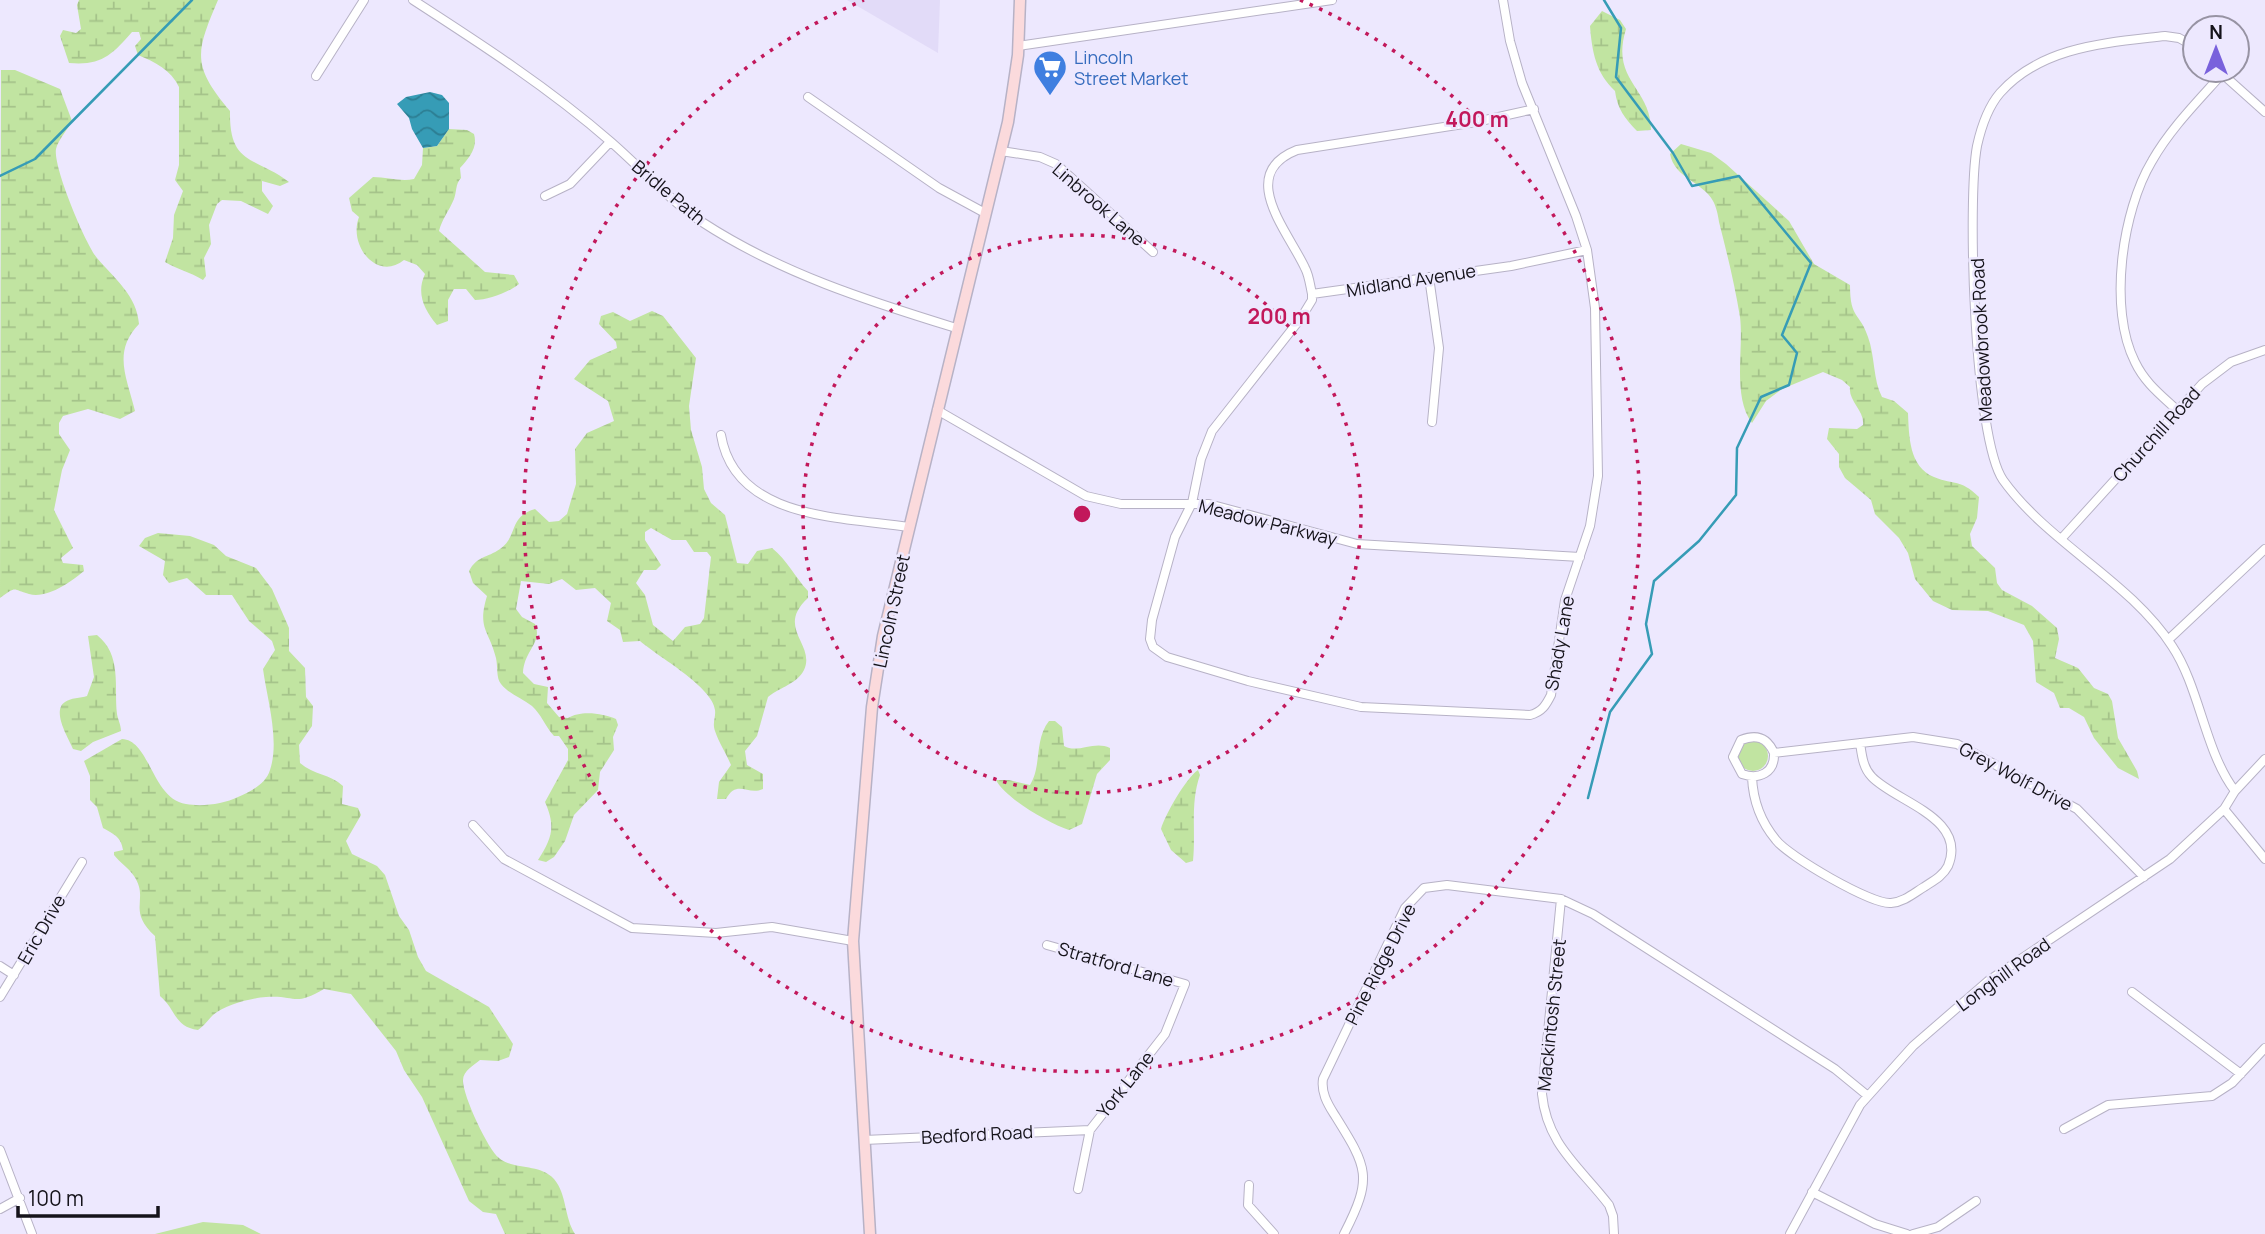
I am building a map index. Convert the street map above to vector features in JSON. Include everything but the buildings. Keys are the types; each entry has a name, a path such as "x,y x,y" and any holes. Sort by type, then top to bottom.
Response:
{"main road":[{"name":"Lincoln Street","path":"870,1234 853,941 872,707 883,636 1014,89 1020,0"}],"street":[{"path":"316,76 364,0"},
{"name":"Bridle Path","path":"413,0 513,66 610,142 700,221 736,243 780,266 842,290 956,328"},
{"path":"1018,46 1332,0"},
{"name":"Shady Lane","path":"1192,503 1175,537 1152,620 1150,639 1153,647 1167,657 1248,681 1361,707 1506,715 1537,713 1551,695 1553,662 1565,600 1590,526 1598,476 1595,307 1587,250 1510,41 1503,0"},
{"name":"Meadowbrook Road","path":"2181,40 2173,36 2146,38 2063,52 2030,67 1996,98 1977,144 1974,182 1977,337 1990,450 2003,480 2151,620 2168,640 2235,792"},
{"path":"2177,410 2150,386 2131,353 2123,310 2124,243 2137,191 2152,161 2210,84"},
{"path":"2234,84 2265,111"},
{"path":"808,97 939,188 985,213"},
{"path":"1192,503 1200,459 1212,431 1301,318 1312,300 1307,270 1267,198 1267,182 1275,165 1286,154 1534,109"},
{"path":"545,196 570,184 610,142"},
{"name":"Linbrook Lane","path":"1001,151 1040,157 1056,163 1153,252"},
{"name":"Midland Avenue","path":"1312,294 1511,266 1587,250"},
{"path":"1429,276 1439,348 1432,422"},
{"name":"Churchill Road","path":"2062,538 2177,410 2216,371 2231,362 2265,350"},
{"name":"Meadow Parkway","path":"936,410 1086,496 1121,504 1192,503 1357,544 1580,557"},
{"path":"721,435 725,456 742,478 786,508 828,517 909,527"},
{"path":"2168,640 2265,550"},
{"path":"1751,736 1761,737 1770,744 1774,753 1771,768 1764,774 1752,777 1742,774 1735,766 1733,757 1741,740 1751,736"},
{"name":"Grey Wolf Drive","path":"1774,753 1913,737 1957,744 2077,809 2144,877"},
{"path":"1752,777 1756,807 1777,842 1863,897 1890,903 1903,900 1941,875 1948,867 1950,841 1943,828 1930,815 1874,779 1866,768 1860,743"},
{"name":"Longhill Road","path":"1790,1234 1843,1133 1868,1096 1913,1046 1988,981 2170,859 2224,809 2235,792 2265,759"},
{"path":"2224,809 2265,859"},
{"path":"473,825 504,859 632,928 716,933 772,927 853,941"},
{"name":"Eric Drive","path":"0,996 82,862"},
{"name":"Pine Ridge Drive","path":"1344,1234 1359,1205 1364,1173 1352,1142 1327,1103 1322,1088 1323,1079 1405,908 1424,888 1447,885 1561,899 1592,914 1835,1069 1868,1096"},
{"name":"Mackintosh Street","path":"1561,899 1542,1094 1544,1117 1561,1150 1609,1205 1614,1234"},
{"name":"Stratford Lane","path":"1047,945 1185,984"},
{"path":"0,966 14,975"},
{"name":"York Lane","path":"1078,1189 1090,1130 1165,1034 1185,984"},
{"path":"2132,992 2241,1074"},
{"path":"2064,1129 2099,1108 2117,1103 2212,1096 2241,1074 2265,1048"},
{"name":"Bedford Road","path":"864,1140 1090,1130"},
{"path":"0,1150 33,1234"},
{"path":"1249,1185 1248,1205 1274,1234"},
{"path":"1812,1192 1875,1224 1907,1234"},
{"path":"0,1209 20,1198"},
{"path":"1913,1234 1938,1227 1976,1200"}],"shaded area":[{"path":"847,0 940,0 938,53"}],"green space":[{"path":"79,0 218,0 202,46 203,69 217,95 230,111 231,129 239,151 289,182 280,186 262,181 262,191 273,206 268,214 241,201 222,200 217,204 209,225 211,244 204,258 206,276 203,280 165,262 173,238 174,215 183,191 175,180 179,165 179,87 162,67 138,55 135,46 141,39 139,32 132,32 112,53 98,61 69,63 60,36 63,30 76,33 81,29 77,5"},
{"path":"1602,11 1620,20 1626,29 1622,47 1623,61 1645,103 1651,130 1637,131 1629,122 1620,108 1615,91 1599,69 1590,26"},
{"path":"1,70 15,70 60,89 72,121 56,149 64,187 92,250 130,296 139,324 131,334 124,355 124,366 135,411 120,419 88,409 63,416 59,423 59,434 70,450 62,470 54,510 73,548 61,558 63,563 83,565 84,571 51,592 36,595 15,590 0,598"},
{"path":"449,129 467,130 474,134 475,144 460,168 461,178 454,199 439,231 485,272 514,275 519,284 498,295 480,300 475,300 466,289 454,289 448,300 448,321 437,325 428,313 421,295 425,274 417,265 404,260 394,266 384,266 375,263 361,249 357,228 359,217 352,211 349,198 373,177 414,179 422,165 423,148 437,146"},
{"path":"1681,144 1711,153 1726,164 1789,221 1814,264 1850,285 1854,310 1870,344 1879,390 1882,397 1894,401 1908,413 1910,441 1915,458 1926,472 1934,477 1962,485 1979,497 1977,518 1970,534 1972,546 1995,568 1997,583 2002,590 2032,606 2057,628 2059,639 2055,658 2078,668 2094,688 2108,694 2112,701 2118,738 2139,779 2118,768 2094,738 2084,717 2069,708 2060,708 2054,693 2036,682 2033,641 2024,625 1988,611 1952,610 1933,601 1915,579 1908,553 1899,538 1875,514 1871,500 1845,478 1839,467 1839,454 1827,439 1829,428 1857,429 1863,425 1862,415 1851,397 1850,387 1842,380 1823,372 1782,389 1766,401 1752,423 1742,400 1740,317 1717,211 1703,189 1683,175 1673,162 1670,154"},
{"path":"652,311 663,316 696,358 689,406 691,430 702,467 704,489 711,503 725,515 737,563 748,564 757,551 772,548 808,591 808,598 795,618 795,627 806,661 804,670 797,679 768,697 757,736 745,751 747,765 763,774 763,789 734,790 726,799 717,799 719,782 731,765 718,740 714,725 715,710 705,692 683,672 640,641 623,642 620,630 607,621 611,603 595,588 576,590 562,579 549,584 521,581 516,609 522,617 535,624 537,631 523,673 534,684 548,687 547,703 559,717 598,714 616,719 618,725 613,737 614,750 600,772 598,790 574,815 565,841 554,857 546,862 538,860 551,832 551,819 545,802 568,760 568,749 559,736 554,736 532,706 499,682 496,658 483,616 487,596 473,583 469,571 479,560 506,544 517,521 527,512 535,509 549,522 559,521 567,514 576,484 575,449 587,433 614,421 608,401 574,379 590,360 617,348 616,342 599,324 601,316 613,312 630,321","holes":["651,528 672,540 686,540 694,552 707,552 711,557 704,618 700,624 685,627 673,641 653,625 645,595 636,583 644,570 656,570 661,565 645,540 645,532"]},
{"path":"158,533 190,536 214,545 226,556 256,568 272,589 289,628 289,651 305,668 306,697 313,706 312,726 299,745 300,763 338,782 343,786 342,804 358,808 361,815 346,841 352,854 377,866 385,875 399,916 409,930 426,971 489,1007 513,1044 509,1057 498,1061 480,1060 467,1071 463,1080 467,1097 483,1133 499,1158 512,1165 541,1171 554,1179 575,1234 505,1234 496,1214 483,1212 469,1201 422,1097 404,1070 396,1051 351,994 324,989 300,999 266,997 246,1000 218,1011 198,1030 184,1025 160,996 155,936 142,919 138,884 132,873 114,855 114,852 123,850 122,845 116,836 103,828 97,807 90,800 90,776 84,761 122,739 139,749 158,782 175,800 192,805 213,804 253,790 268,775 273,758 272,720 263,669 275,650 272,641 249,621 232,595 206,595 187,578 169,583 163,575 165,561 139,546 145,538"},
{"path":"97,635 105,643 114,661 117,714 121,731 93,742 81,751 73,749 62,725 60,712 61,706 67,701 87,696 94,677 88,636"},
{"path":"1049,721 1055,721 1062,727 1064,746 1075,749 1098,745 1110,748 1110,760 1097,774 1082,824 1069,830 1018,802 996,780 1030,785 1036,770 1041,736"},
{"path":"1753,741 1764,745 1768,756 1764,767 1753,771 1742,767 1738,756 1742,745"},
{"path":"1198,770 1200,775 1194,807 1193,861 1186,863 1171,850 1161,829 1176,797"},
{"path":"203,1222 243,1225 261,1234 155,1234"}],"water":[{"path":"430,92 442,95 449,103 449,129 437,146 423,148 409,118 397,104 406,97"}],"waterway":[{"path":"0,176 35,159 192,0"},
{"path":"1588,798 1610,712 1652,654 1646,624 1654,581 1699,541 1736,495 1737,448 1761,397 1789,385 1797,353 1782,335 1811,263 1739,176 1692,186 1673,153 1616,77 1621,28 1604,0"}],"place":[{"name":"Lincoln Street Market","path":"1050,97"}]}
